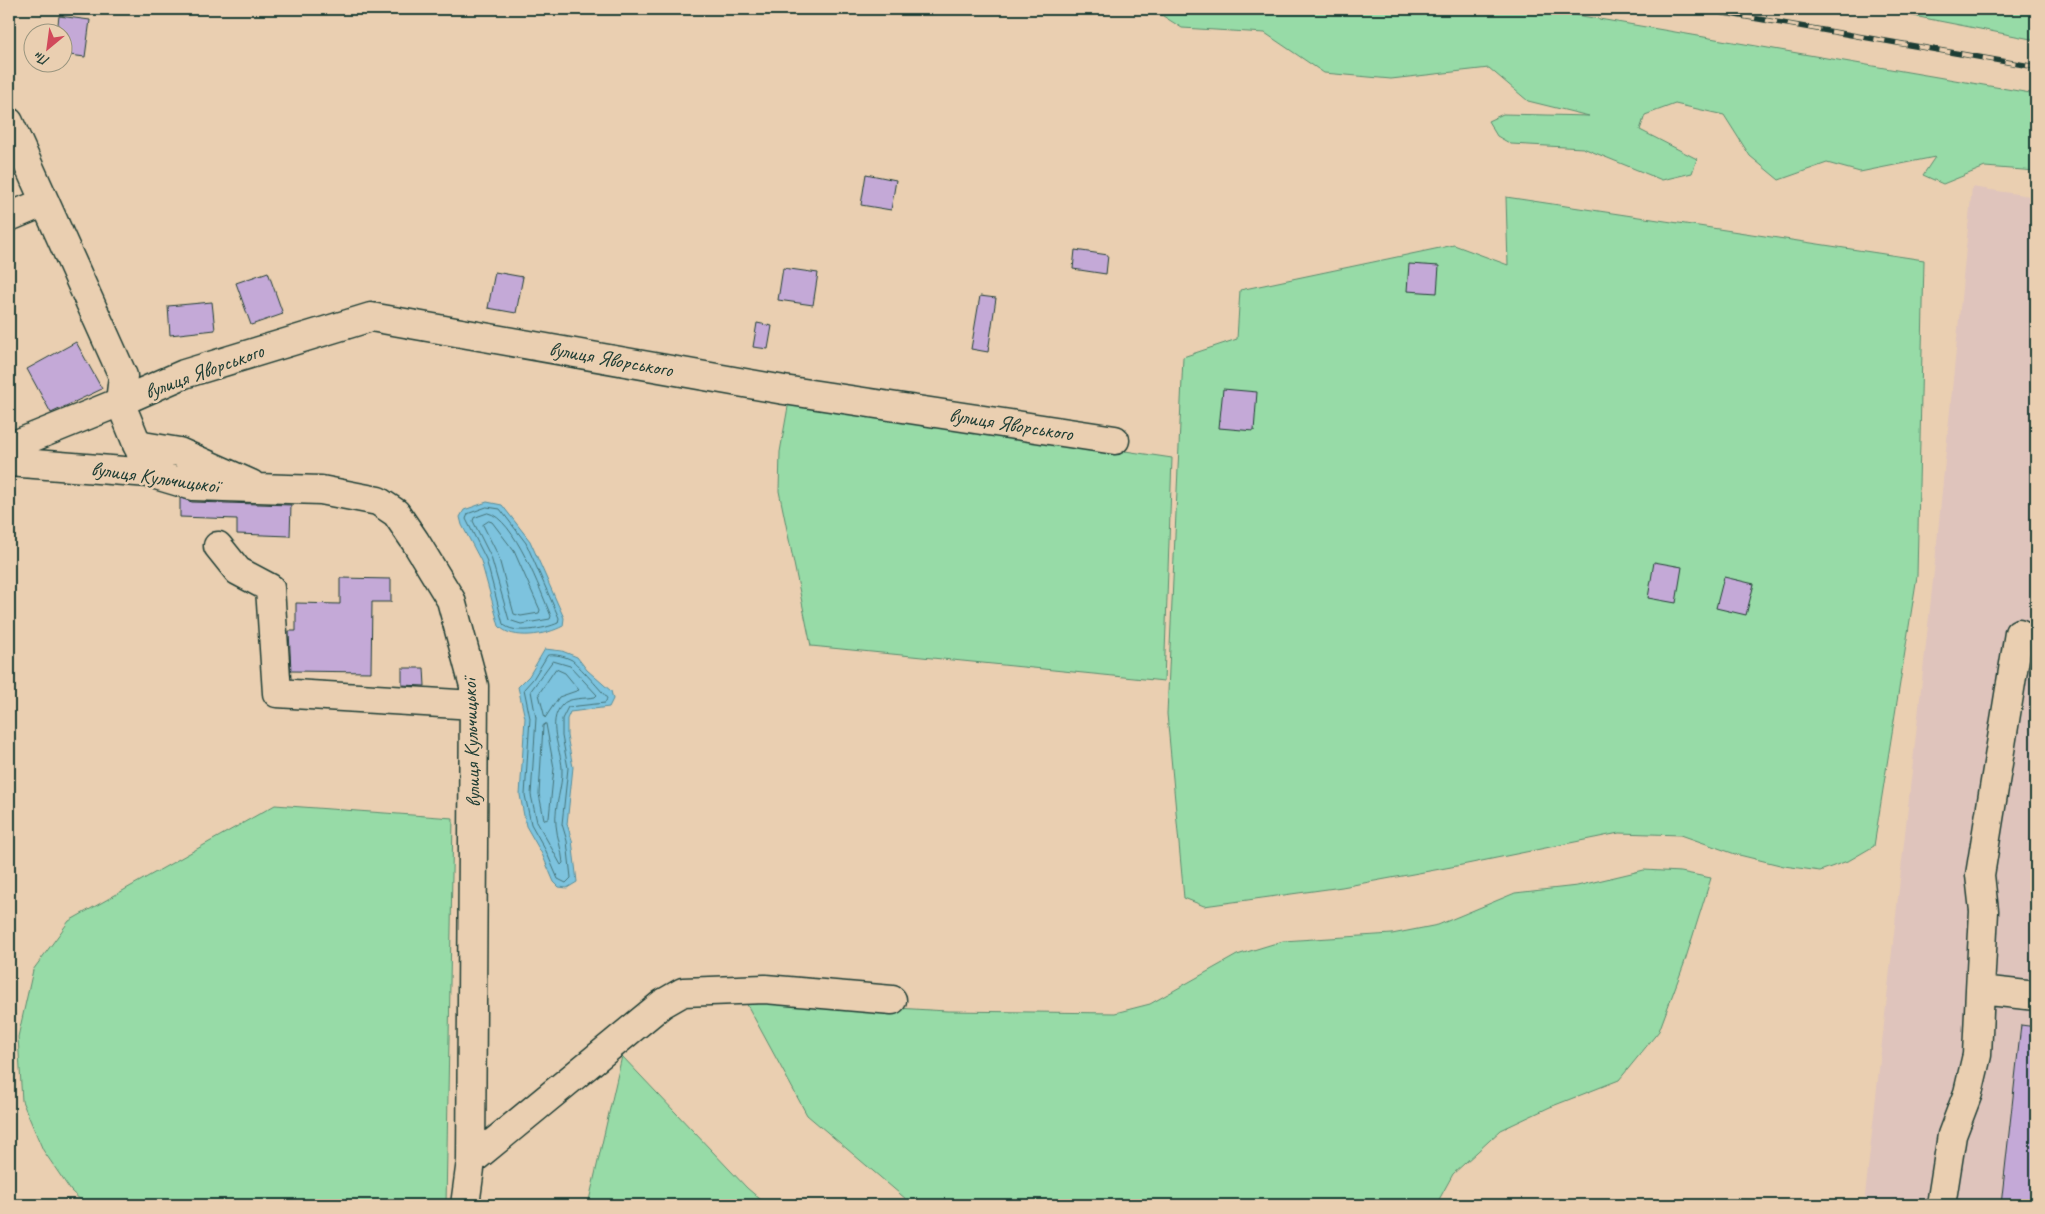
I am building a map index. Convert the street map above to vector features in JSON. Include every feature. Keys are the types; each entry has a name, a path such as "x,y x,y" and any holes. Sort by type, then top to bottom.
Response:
{"street":[{"path":"9,122 124,376 120,402 149,473"},
{"path":"9,217 45,202"},
{"name":"вулиця Яворського","path":"9,447 184,374 371,316 784,390 1114,440"},
{"path":"137,445 179,452 261,488"},
{"name":"вулиця Кульчицької","path":"9,462 149,473 193,486 321,490 378,501 396,513 451,600 474,686 471,1161 465,1205"},
{"path":"218,546 238,571 270,588 277,693 474,705"},
{"path":"1941,1205 1952,1135 1968,1093 1977,1055 1984,911 1980,875 2019,632"},
{"path":"471,1161 662,1004 683,992 765,990 892,1000"},
{"path":"1980,990 2036,996"}],"shaded area":[{"path":"1972,187 2036,197 2036,1205 1864,1205 1935,562"}],"green space":[{"path":"1152,9 1541,9 2036,94 2036,171 1985,167 1943,184 1923,175 1935,157 1860,172 1827,163 1779,180 1750,156 1724,115 1675,104 1645,115 1640,130 1697,159 1692,173 1662,180 1583,148 1511,144 1497,136 1488,121 1503,114 1589,116 1528,101 1489,68 1391,79 1324,73 1265,33 1182,28"},
{"path":"1878,9 2036,9 2036,40"},
{"path":"1506,197 1924,260 1917,576 1874,846 1850,860 1820,871 1784,866 1735,854 1681,835 1619,833 1342,887 1204,906 1184,898 1167,714 1183,357 1237,339 1240,290 1454,245 1508,265"},
{"path":"789,401 1172,458 1164,681 811,646 779,491 780,452"},
{"path":"275,805 453,818 446,1205 86,1205 71,1191 43,1150 22,1101 18,1037 33,970 69,921"},
{"path":"1644,870 1681,872 1711,878 1684,964 1659,1031 1619,1080 1550,1107 1501,1130 1453,1174 1436,1205 913,1205 807,1115 744,999 947,1011 1115,1013 1150,1004 1237,955 1283,941 1392,934 1438,925 1515,893 1577,886"},
{"path":"622,1056 747,1188 767,1205 588,1205"}],"water":[{"path":"487,502 502,505 530,541 564,618 563,626 539,634 521,635 512,634 499,626 481,561 462,525 460,517 464,510"},
{"path":"545,649 562,651 577,657 587,670 611,691 613,699 609,707 570,712 567,719 567,736 573,767 567,824 572,840 577,882 567,888 559,887 554,882 542,854 526,826 520,795 525,718 518,687 529,676"}],"building":[{"path":"59,16 90,20 85,57 72,55 72,22 58,22"},
{"path":"866,174 896,180 891,210 861,205"},
{"path":"1075,250 1108,255 1106,274 1073,269"},
{"path":"1409,264 1439,266 1437,293 1407,291"},
{"path":"783,268 818,273 813,305 778,300"},
{"path":"268,272 283,314 251,325 236,283"},
{"path":"495,272 523,277 516,313 488,308"},
{"path":"980,296 996,298 988,352 971,349"},
{"path":"212,302 215,330 170,335 168,306"},
{"path":"757,323 772,326 768,349 753,347"},
{"path":"76,342 102,389 51,413 27,369"},
{"path":"1223,389 1257,392 1254,431 1219,428"},
{"path":"180,498 192,502 291,505 290,536 237,534 237,519 180,517"},
{"path":"1654,562 1682,567 1676,603 1648,598"},
{"path":"1724,577 1754,584 1746,615 1716,608"},
{"path":"340,578 391,579 391,602 372,602 371,672 291,671 289,631 296,631 296,603 340,604"},
{"path":"402,668 424,668 425,686 402,685"},
{"path":"2021,1025 2036,1027 2036,1205 2001,1205"}],"railway":[{"path":"1701,9 2036,67"}]}
